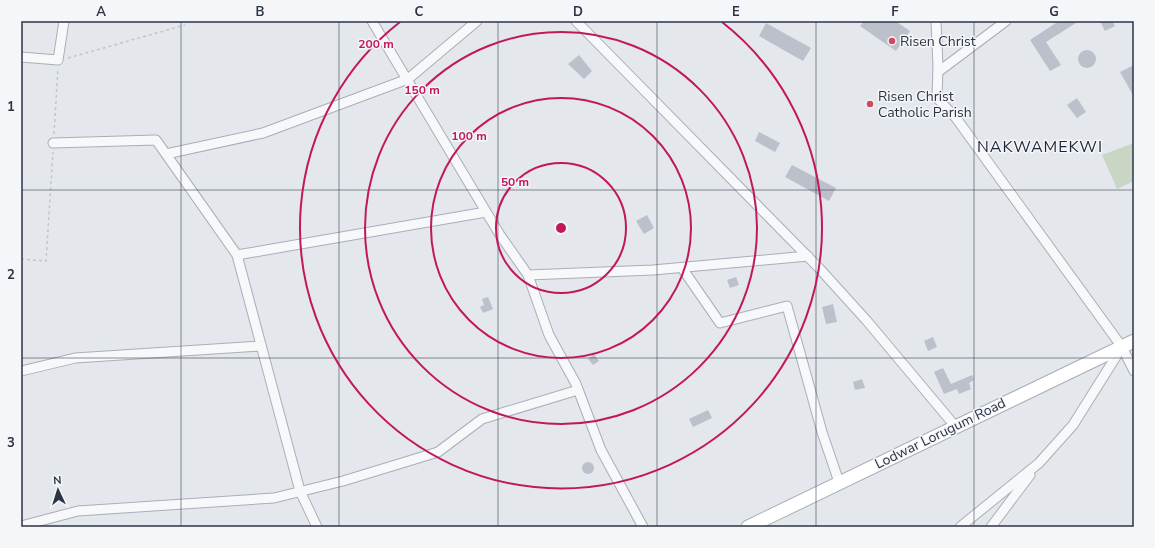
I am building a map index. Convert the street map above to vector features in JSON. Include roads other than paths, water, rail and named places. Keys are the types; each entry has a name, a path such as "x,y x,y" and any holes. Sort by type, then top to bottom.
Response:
{"main road":[{"name":"Lodwar Lorugum Road","path":"748,527 1134,341"}],"street":[{"path":"21,57 58,60 64,21"},
{"path":"372,21 486,212 528,275 550,335 578,390 601,450 643,527"},
{"path":"166,154 263,133 408,79 477,21"},
{"path":"576,21 808,256 866,321 955,426"},
{"path":"936,21 938,72 937,98 956,118 1122,347 1134,371"},
{"path":"938,72 1006,21"},
{"path":"53,143 156,140 238,255 300,491 317,527"},
{"path":"238,255 486,212"},
{"path":"528,275 682,268 808,256"},
{"path":"682,268 720,323 787,306 822,432 839,482"},
{"path":"21,371 75,358 261,346"},
{"path":"991,527 1039,463 1073,426 1122,347"},
{"path":"21,526 78,510 274,498 343,481 438,452 482,419 578,390"},
{"path":"960,527 1039,463"}],"place":[{"name":"Risen Christ","path":"892,41"},
{"name":"Risen Christ Catholic Parish","path":"870,104"}],"district":[{"name":"NAKWAMEKWI","path":"1040,146"}]}
